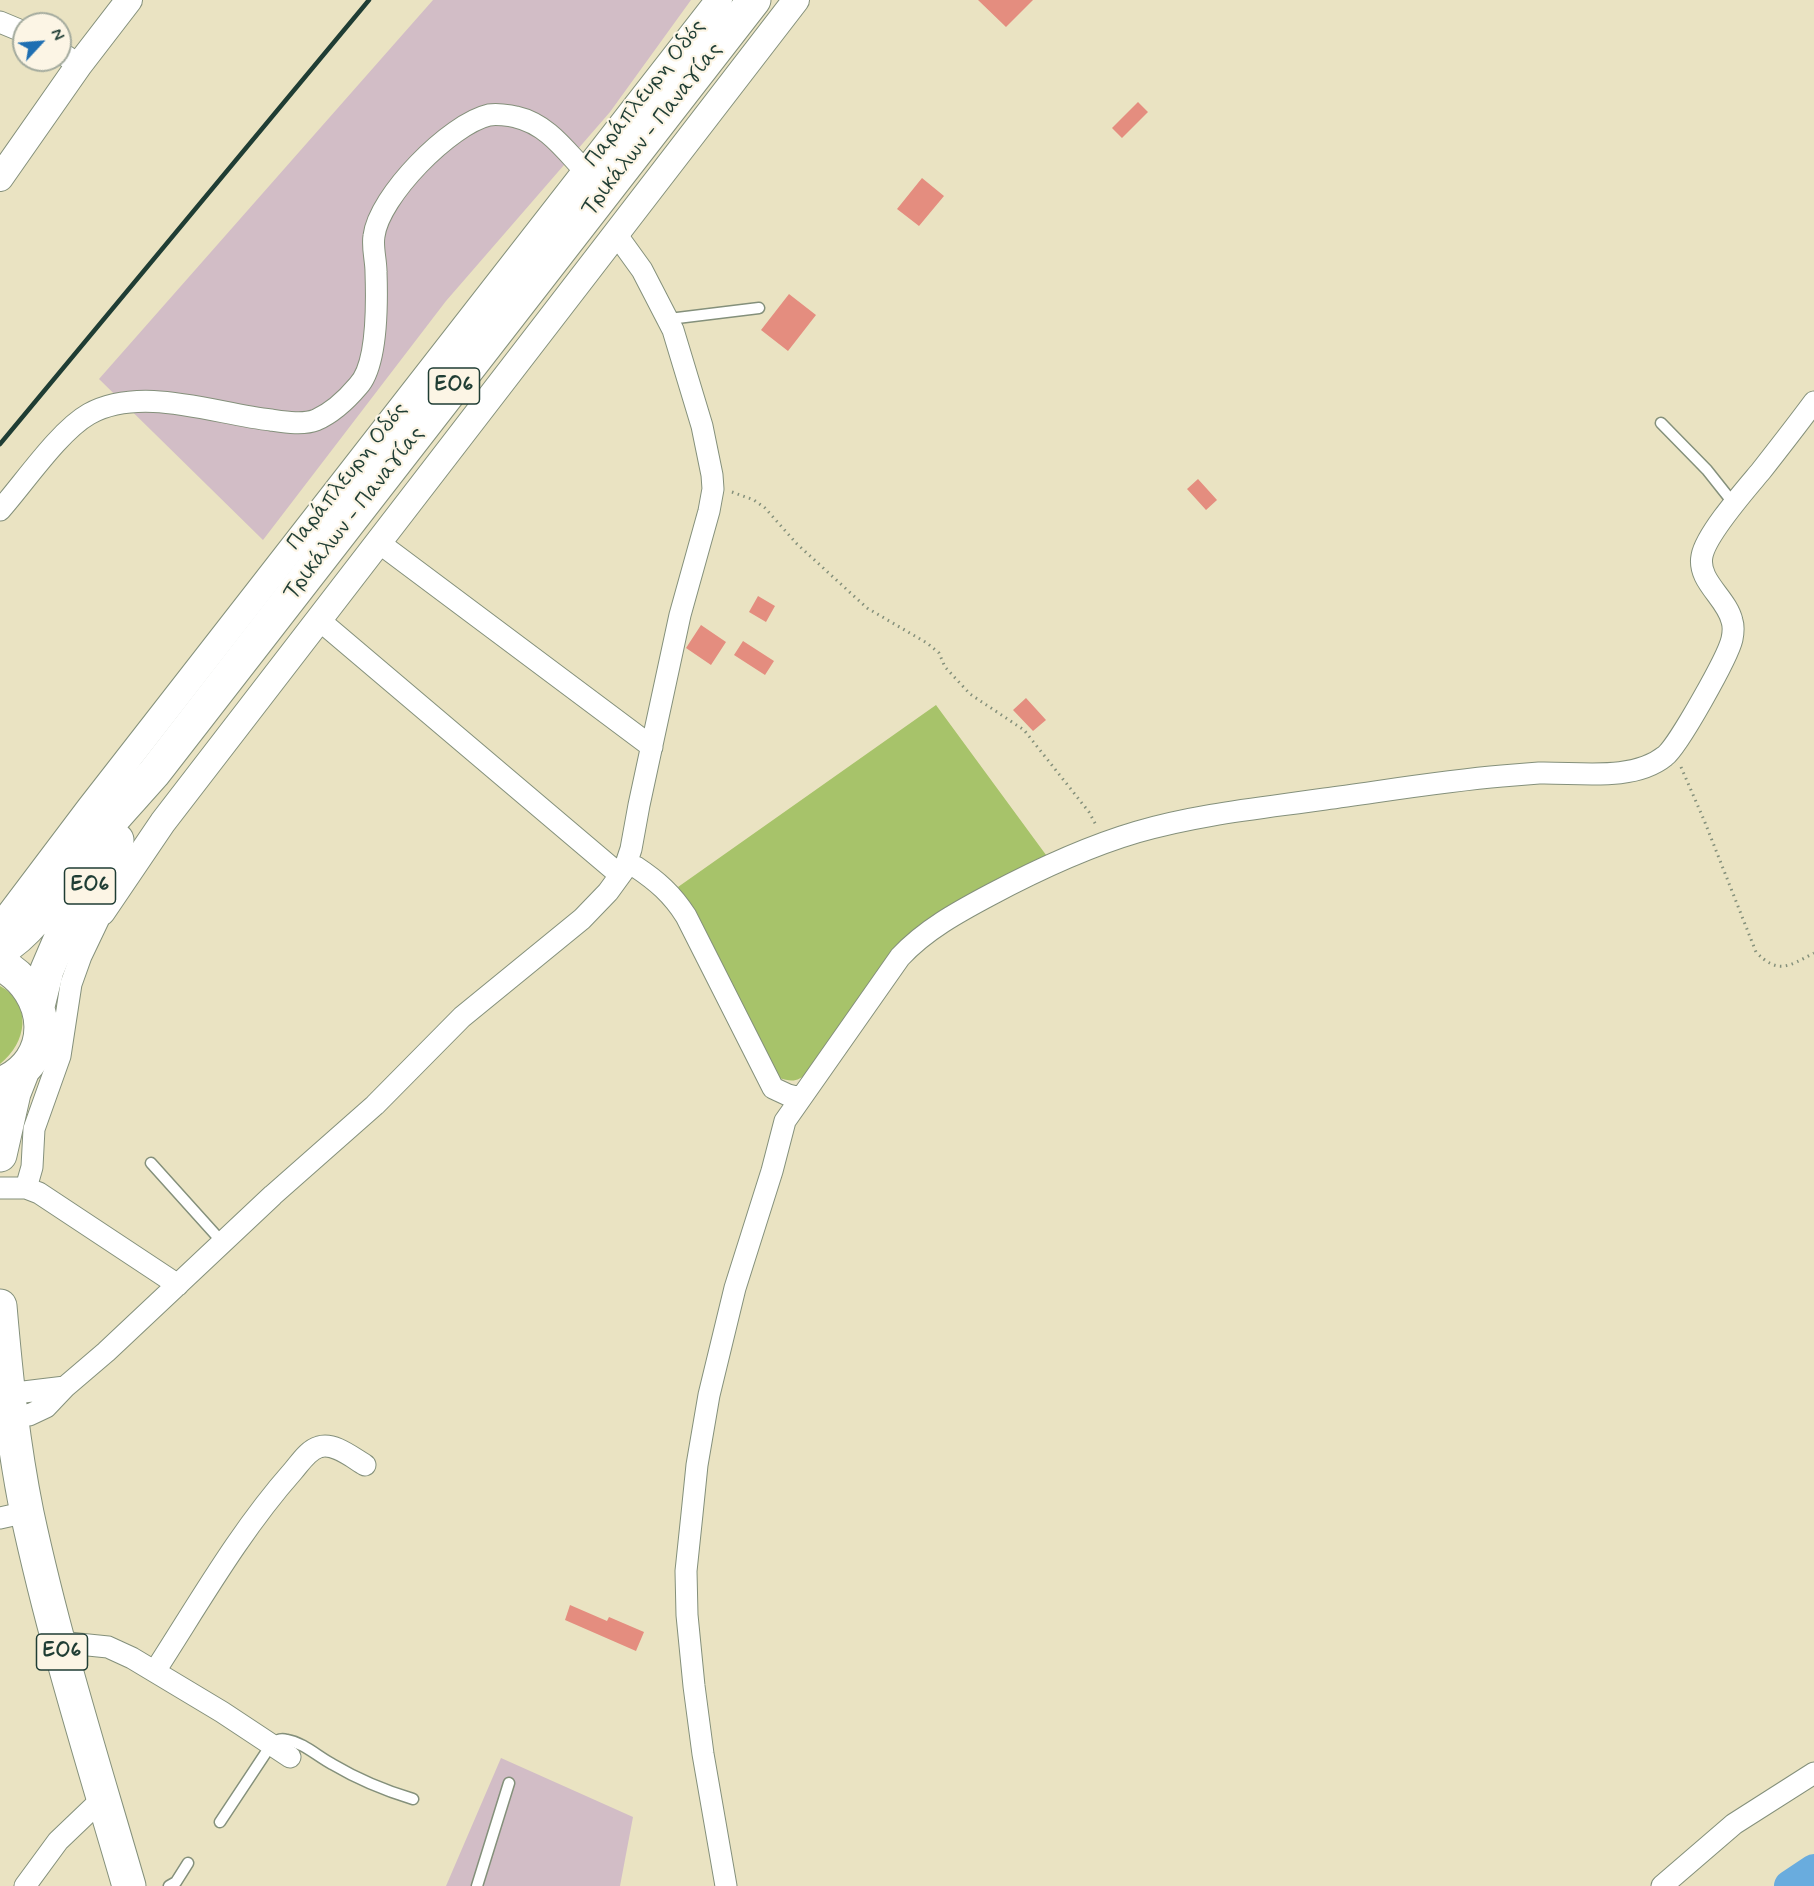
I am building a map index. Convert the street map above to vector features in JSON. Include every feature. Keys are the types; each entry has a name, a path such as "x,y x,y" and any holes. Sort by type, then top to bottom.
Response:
{"main road":[{"name":"Τρικάλων - Παναγίας","path":"0,950 23,932 91,845 154,773 754,0"},
{"name":"Τρικάλων - Παναγίας","path":"38,1006 47,970 62,935 91,907 154,773"},
{"name":"ΕΟ6","path":"0,964 17,974 30,988 38,1006 41,1023 40,1040 33,1056 11,1077 14,1093 0,1155"},
{"name":"ΕΟ6","path":"0,1306 4,1403 14,1515 46,1593 129,1886"}],"street":[{"path":"72,56 129,0"},
{"name":"Παράπλευρη Οδός","path":"0,927 88,809 719,0"},
{"path":"26,1188 32,1167 34,1129 60,1056 71,984 81,956 91,907 163,822 796,0"},
{"path":"3,169 62,72"},
{"path":"0,510 53,446 75,424 90,414 117,404 165,402 290,423 315,421 338,406 360,384 373,356 376,274 374,237 379,216 400,185 440,144 465,125 490,115 516,117 542,127 586,172"},
{"path":"4,1403 65,1388 375,1105 462,1017 582,919 628,871 680,615 705,526 712,489 711,465 705,437 669,319 642,270 616,234"},
{"path":"726,1886 694,1686 687,1615 686,1571 697,1465 714,1373 735,1288 772,1171 785,1121 900,957 922,936 950,917 1016,881 1104,843 1138,832 1199,818 1439,783 1539,774 1626,772 1641,770 1652,765 1673,749 1719,668 1731,642 1732,621 1704,574 1701,561 1708,541 1814,402"},
{"path":"378,542 652,747"},
{"path":"318,619 628,871 662,885 670,893 686,916 773,1088 785,1121"},
{"path":"773,1088 800,1098"},
{"path":"0,1188 26,1188 55,1202 178,1285"},
{"path":"155,1671 250,1525 311,1451 322,1446 329,1446 340,1450 365,1466"},
{"path":"59,1642 108,1647 132,1658 222,1712 290,1757"},
{"path":"1662,1886 1734,1824 1814,1773"},
{"path":"25,1886 58,1841 103,1798"}],"lane":[{"path":"669,319 759,308"},
{"path":"1661,423 1707,470 1734,504"},
{"path":"151,1163 223,1243"},
{"path":"220,1822 271,1745 277,1740 290,1740 304,1746 328,1762 379,1789 413,1799"},
{"path":"477,1886 509,1783"},
{"path":"169,1886 176,1882 188,1863"}],"path":[{"path":"712,489 737,493 754,500 765,508 797,544 844,589 867,608 927,643 939,654 945,667 970,694 1024,730 1089,812 1104,843"},
{"path":"1673,749 1704,820 1756,952 1771,965 1780,967 1789,966 1814,953"}],"shaded area":[{"path":"433,0 691,0 610,112 446,301 263,540 99,379"},
{"path":"501,1758 633,1817 620,1886 446,1886"}],"green space":[{"path":"936,705 1049,859 951,907 808,1072 795,1080 779,1078 678,887"},
{"path":"0,986 18,1003 22,1013 22,1024 21,1035 16,1045 0,1064"}],"building":[{"path":"978,0 1033,0 1006,27"},
{"path":"1138,102 1148,112 1122,138 1112,128"},
{"path":"922,178 944,196 919,226 897,209"},
{"path":"789,294 816,315 788,351 761,330"},
{"path":"1198,479 1217,500 1206,510 1187,489"},
{"path":"758,596 775,606 766,622 749,612"},
{"path":"701,625 726,642 711,665 686,648"},
{"path":"743,641 774,661 765,675 734,655"},
{"path":"1026,698 1046,720 1033,731 1013,710"},
{"path":"570,1605 607,1621 609,1617 644,1632 636,1651 565,1620"}],"waterway":[{"path":"1790,1886 1814,1870"}],"railway":[{"path":"0,444 369,0"}]}
